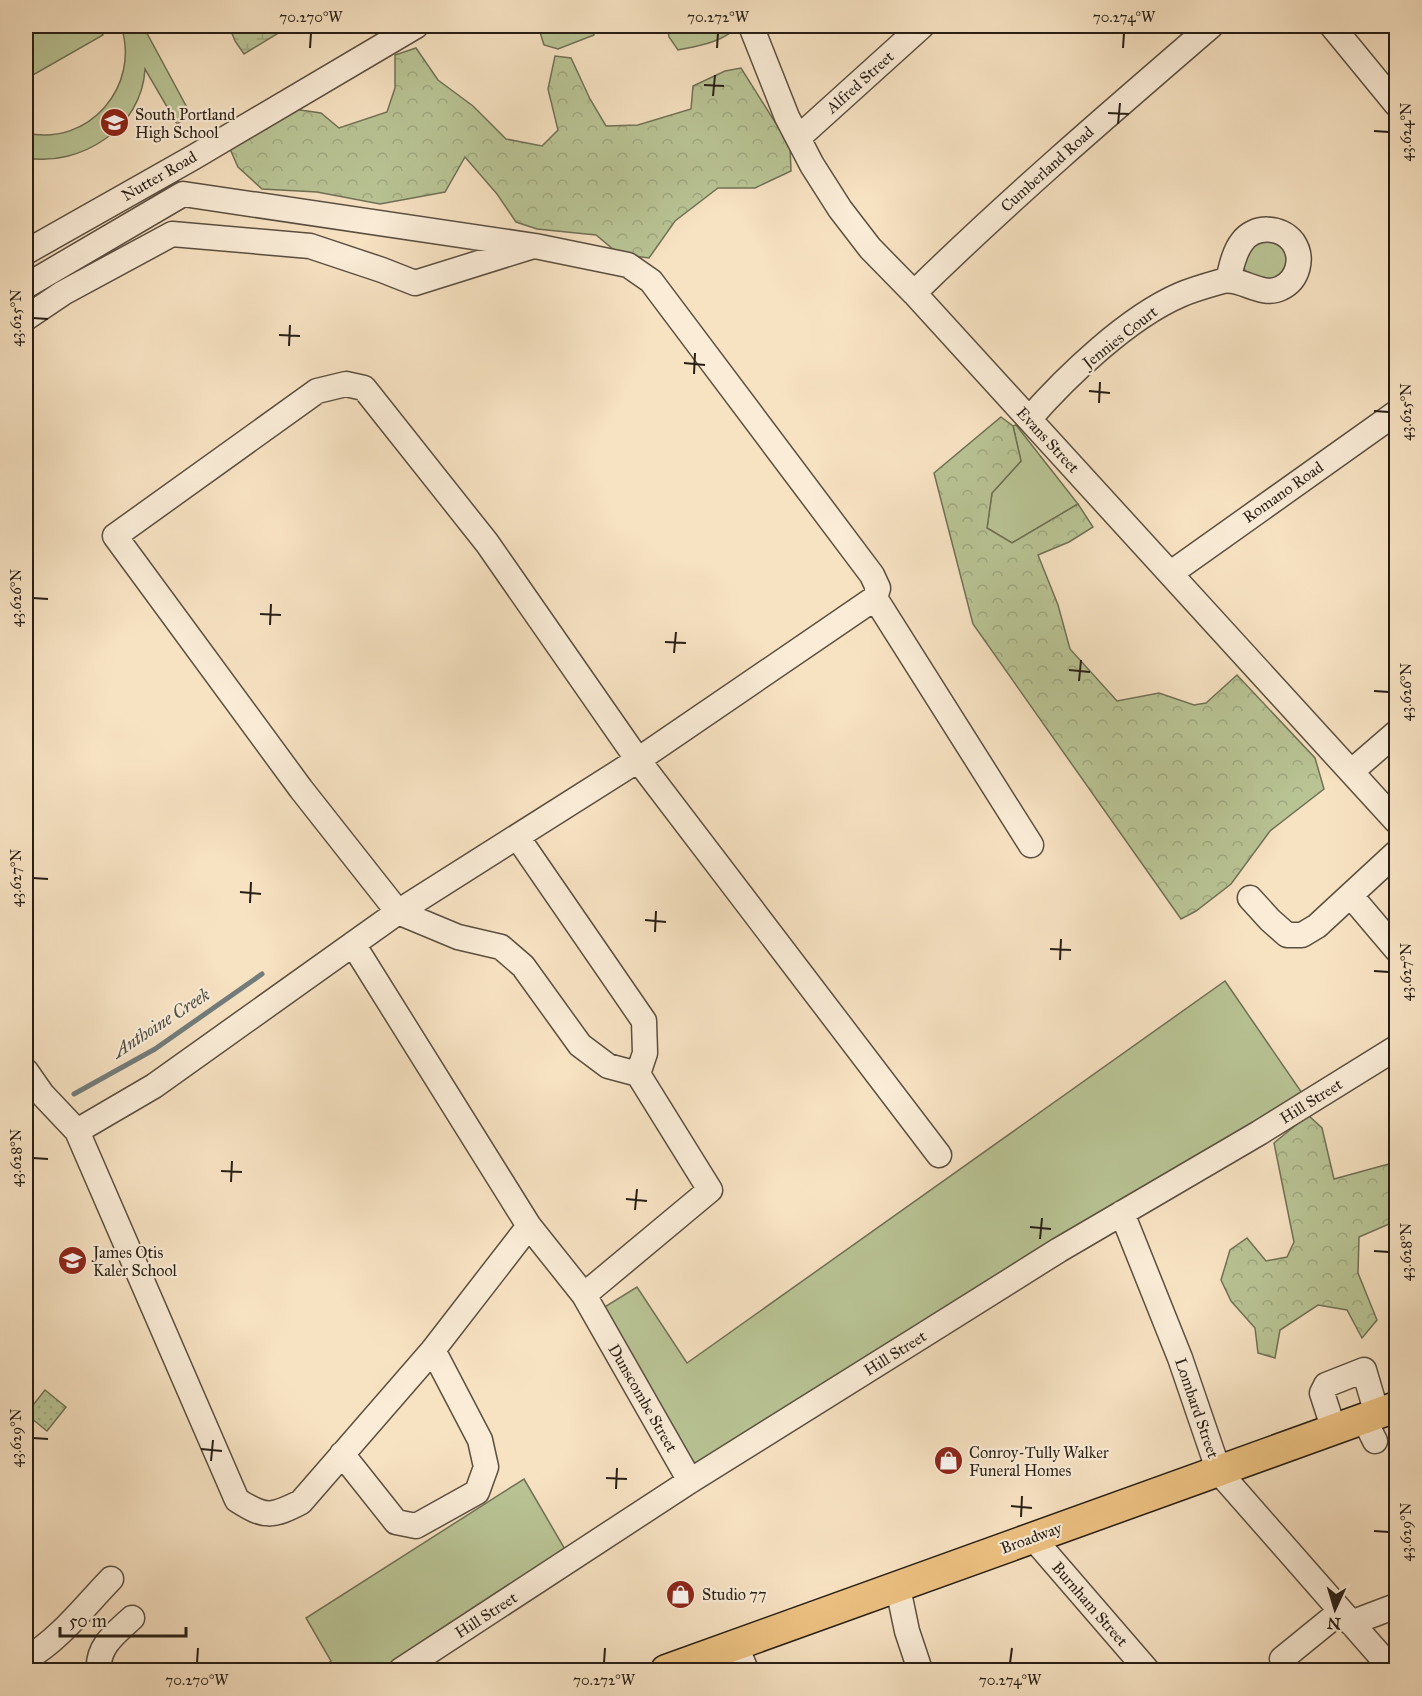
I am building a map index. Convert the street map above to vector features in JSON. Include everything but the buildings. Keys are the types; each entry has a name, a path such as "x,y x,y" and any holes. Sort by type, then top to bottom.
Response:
{"main road":[{"name":"Broadway","path":"666,1671 741,1658 898,1588 1334,1430 1378,1420"}],"street":[{"name":"Nutter Road","path":"26,252 194,157 416,26"},
{"name":"Evans Street","path":"751,26 787,117 812,165 840,209 870,248 914,293 1396,821"},
{"name":"Alfred Street","path":"798,138 922,26"},
{"name":"Cumberland Road","path":"914,293 1071,147 1211,26"},
{"path":"1332,26 1396,104"},
{"path":"26,286 183,194 536,246 628,265 651,281 872,575 878,588 875,598 638,760 399,912 154,1086 77,1131"},
{"path":"26,318 63,293 172,234 310,246 415,283 536,246"},
{"name":"Jennies Court","path":"1029,419 1057,387 1149,311 1192,290 1228,280"},
{"path":"590,1305 710,1190 638,1074 608,1066 580,1045 523,966 501,946 458,937 399,912 301,789 116,536 317,391 346,384 364,388 487,543 638,760 939,1155"},
{"name":"Romano Road","path":"1171,573 1396,413"},
{"path":"875,598 1031,846"},
{"path":"1352,771 1396,733"},
{"path":"518,838 644,1021 645,1053 638,1074"},
{"path":"1250,898 1269,920 1287,934 1302,935 1317,926 1396,853"},
{"path":"1351,896 1396,949"},
{"name":"Dunscombe Street","path":"353,944 529,1226 590,1305 690,1481"},
{"name":"Hill Street","path":"401,1671 690,1481 1122,1212 1259,1133 1396,1048"},
{"path":"26,1071 34,1094 77,1131 237,1500 257,1513 279,1513 301,1502 433,1350 529,1226"},
{"name":"Lombard Street","path":"1122,1212 1180,1358 1219,1472 1384,1659"},
{"path":"342,1454 396,1522 416,1526 477,1492 486,1467 480,1440 433,1350"},
{"path":"1334,1430 1322,1393 1326,1385 1364,1370 1378,1420"},
{"name":"Burnham Street","path":"1033,1538 1148,1671"},
{"path":"26,1659 62,1631 111,1579"},
{"path":"898,1588 907,1631 920,1671"},
{"path":"1282,1659 1346,1617 1396,1606"},
{"path":"99,1671 105,1643 132,1618"}],"green space":[{"path":"26,26 98,26 103,35 26,79"},
{"path":"121,26 143,26 191,115 177,124 145,69 141,90 133,109 121,125 105,139 67,156 47,159 26,158 26,133 49,135 70,131 89,121 105,107 116,90 123,70 125,48"},
{"path":"229,26 290,26 244,54"},
{"path":"538,26 592,26 594,35 558,49 544,45"},
{"path":"667,26 738,26 718,40 678,50 669,37"},
{"path":"416,48 438,80 473,106 506,139 542,146 558,130 548,89 555,56 571,58 590,99 606,126 638,125 691,109 693,86 725,71 741,68 790,146 791,171 755,188 718,188 675,221 649,258 619,254 596,235 537,229 516,222 497,194 465,157 445,192 380,204 317,192 262,189 238,167 230,149 279,107 321,113 339,128 387,112 395,88 395,55"},
{"path":"1279,236 1292,265 1275,282 1250,278 1241,264 1244,247"},
{"path":"1001,417 1013,426 1021,461 992,493 987,528 1012,543 1078,504 1093,527 1069,542 1038,555 1058,605 1070,649 1117,701 1159,693 1194,705 1206,703 1237,675 1315,758 1324,789 1270,831 1231,884 1196,911 1181,919 973,624 934,473"},
{"path":"1016,425 1078,504 1012,543 987,528 992,493 1021,461 1013,426"},
{"path":"1225,981 1302,1093 868,1356 698,1464 689,1460 603,1308 637,1287 687,1363"},
{"path":"1308,1115 1322,1128 1334,1179 1396,1162 1396,1221 1359,1237 1358,1273 1377,1320 1362,1338 1347,1310 1318,1305 1280,1330 1275,1358 1258,1353 1255,1328 1231,1301 1221,1280 1230,1250 1247,1238 1266,1261 1287,1257 1294,1242 1274,1143"},
{"path":"45,1390 66,1407 47,1431 26,1414"},
{"path":"524,1479 566,1551 384,1670 319,1670 331,1661 306,1618"}],"waterway":[{"name":"Anthoine Creek","path":"74,1094 155,1049 262,974"},
{"name":"Anthoine Creek","path":"26,1118 30,1117"}],"place":[{"name":"South Portland High School","path":"114,123"},
{"name":"James Otis Kaler School","path":"72,1261"},
{"name":"Conroy-Tully Walker Funeral Homes","path":"948,1461"},
{"name":"Studio 77","path":"681,1594"}]}
